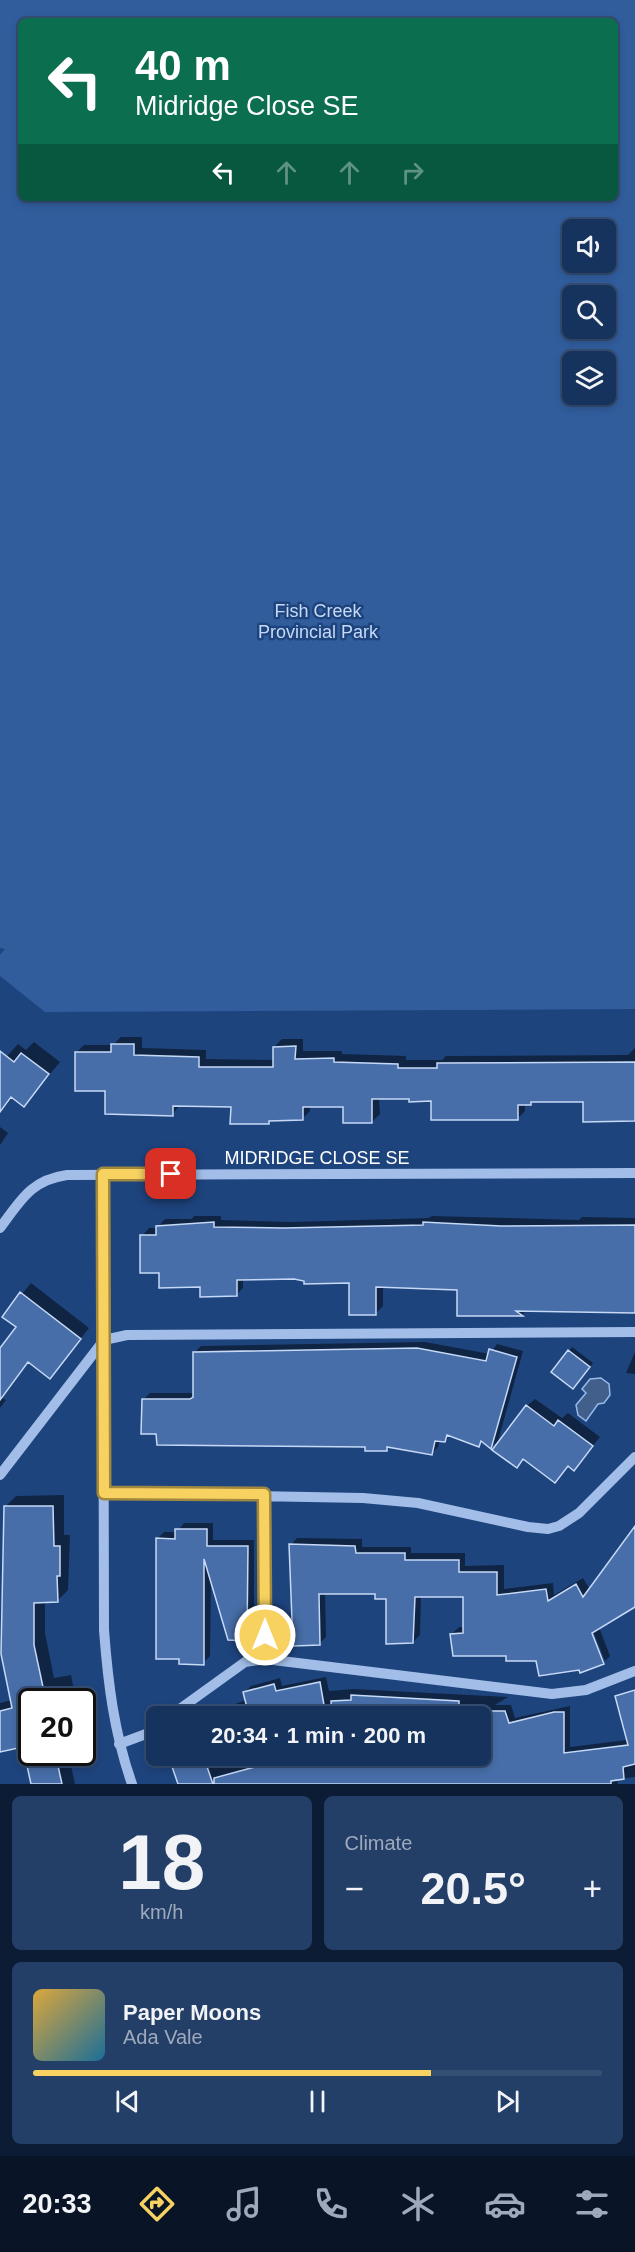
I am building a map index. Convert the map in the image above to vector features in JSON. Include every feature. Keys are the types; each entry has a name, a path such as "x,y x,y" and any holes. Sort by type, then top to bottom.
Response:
{"street":[{"name":"MIDRIDGE CLOSE SE","path":"0,1227 20,1201 40,1182 67,1175 635,1173"},
{"path":"103,1174 104,1629 110,1701 119,1744 132,1784"},
{"path":"0,1475 104,1340 127,1335 635,1332"},
{"path":"104,1493 264,1494 363,1498 418,1503 528,1527 548,1529 560,1526 579,1513 635,1457"},
{"path":"264,1494 266,1659"},
{"path":"184,1706 245,1662 266,1659 552,1694 586,1690 635,1671"},
{"path":"119,1744 146,1734"}],"green space":[{"name":"Fish Creek Provincial Park","path":"0,0 635,0 635,1009 45,1012 0,976 0,955 5,949 0,948"}],"shaded area":[{"path":"601,1378 609,1384 610,1395 604,1403 598,1404 586,1421 578,1415 576,1405 586,1393 582,1389 590,1379"}],"building":[{"path":"111,1044 134,1044 134,1055 199,1057 199,1067 273,1067 273,1047 296,1046 295,1059 334,1058 334,1062 398,1064 398,1068 437,1068 437,1063 635,1062 635,1121 583,1122 583,1102 531,1102 531,1105 518,1105 518,1120 431,1120 431,1101 409,1102 409,1099 372,1099 372,1123 343,1123 343,1107 303,1107 303,1120 269,1121 269,1124 230,1124 231,1107 173,1106 173,1116 105,1114 105,1091 75,1091 75,1052 111,1052"},
{"path":"0,1051 14,1062 21,1053 49,1074 24,1107 11,1097 0,1112"},
{"path":"214,1222 214,1227 284,1228 423,1225 423,1222 501,1226 635,1225 635,1313 516,1311 523,1316 457,1316 457,1290 376,1287 376,1315 349,1315 349,1283 304,1284 304,1281 294,1279 237,1280 237,1296 200,1297 200,1287 159,1288 159,1273 140,1273 140,1235 156,1235 156,1226"},
{"path":"20,1292 81,1339 50,1379 28,1362 0,1400 0,1348 16,1327 2,1317"},
{"path":"417,1348 486,1361 489,1349 517,1357 491,1449 481,1441 479,1447 447,1435 445,1442 435,1441 432,1455 387,1447 387,1451 365,1451 365,1447 157,1445 156,1434 141,1434 142,1399 190,1399 193,1397 193,1352"},
{"path":"568,1350 590,1367 573,1389 551,1372"},
{"path":"526,1405 554,1426 558,1420 593,1446 574,1471 568,1466 555,1483 523,1459 517,1468 492,1450"},
{"path":"4,1506 53,1506 54,1546 60,1546 60,1576 57,1576 58,1602 34,1603 34,1645 43,1688 18,1688 18,1748 0,1752 0,1711 12,1708 1,1654"},
{"path":"635,1526 635,1607 592,1633 604,1664 580,1673 579,1670 539,1676 536,1661 506,1661 506,1656 453,1656 450,1634 463,1633 463,1597 415,1597 413,1643 386,1644 386,1599 375,1599 375,1594 319,1594 320,1645 293,1646 289,1544 355,1546 356,1553 405,1553 405,1560 459,1560 459,1572 497,1572 497,1595 546,1589 548,1601 576,1584 583,1597"},
{"path":"175,1529 207,1529 207,1546 248,1546 247,1641 228,1640 204,1559 204,1665 179,1664 179,1659 156,1659 156,1538 175,1539"},
{"path":"320,1682 324,1706 246,1706 243,1692 274,1684 276,1691"},
{"path":"635,1690 635,1764 623,1767 624,1779 611,1781 611,1784 214,1784 214,1778 258,1766 491,1766 491,1711 505,1711 509,1723 554,1712 564,1712 564,1753 628,1745 615,1696"},
{"path":"351,1695 459,1701 459,1706 331,1706 331,1701 351,1700"},
{"path":"27,1766 58,1766 62,1784 31,1784"},
{"path":"172,1766 207,1766 213,1784 178,1784"}],"route":[{"path":"171,1174 103,1174 104,1493 264,1494 265,1635"}]}
